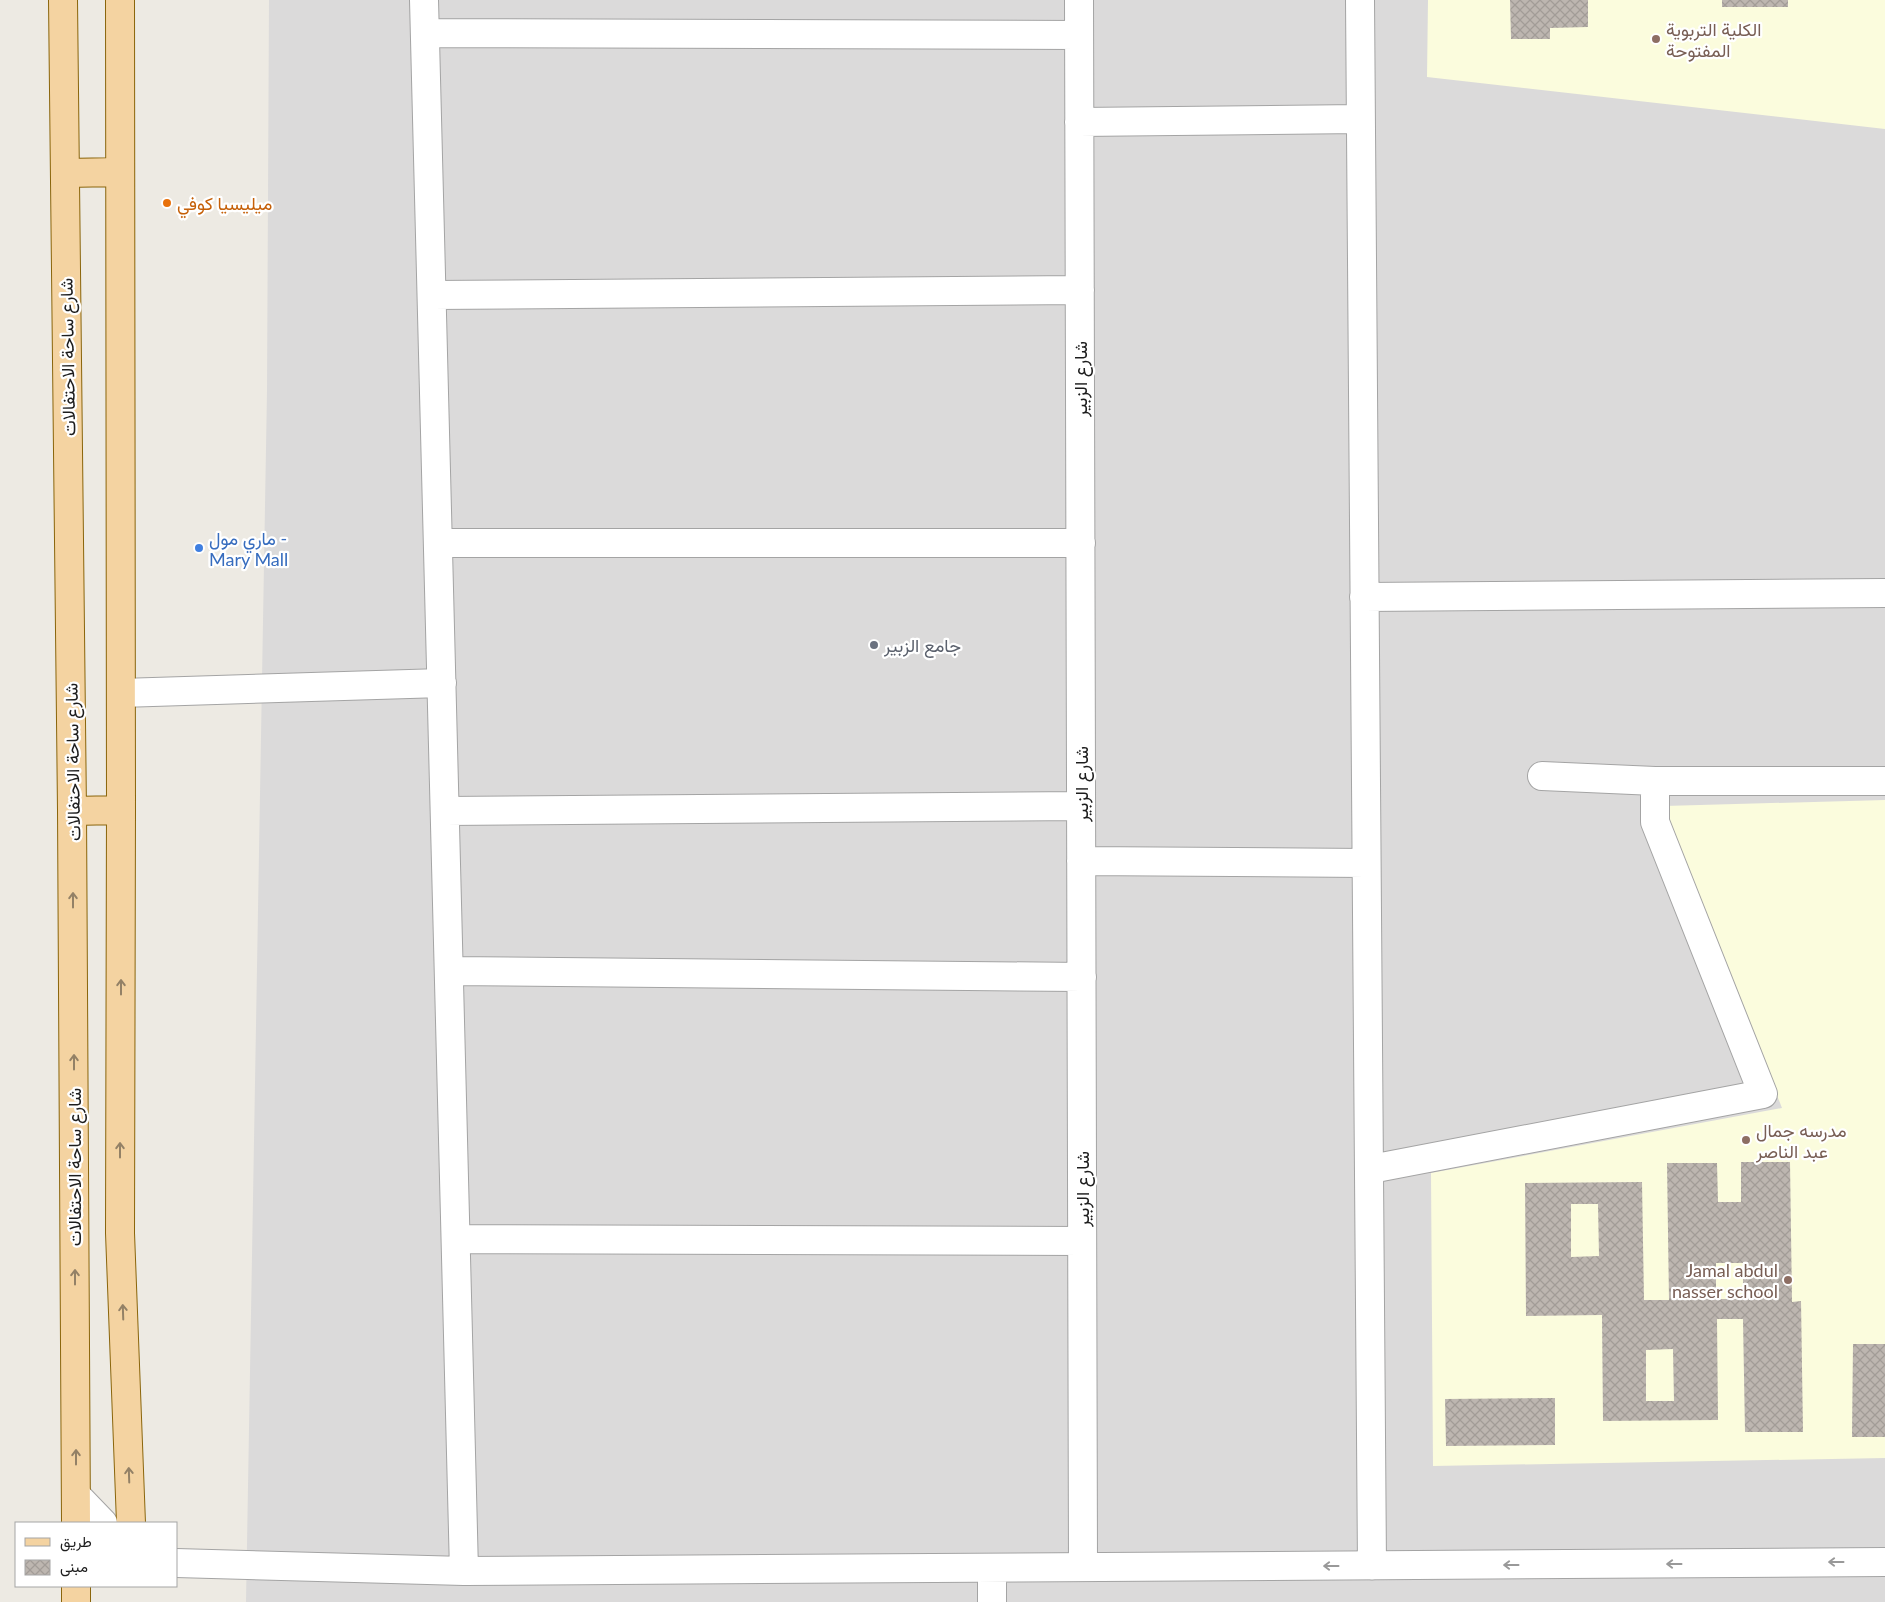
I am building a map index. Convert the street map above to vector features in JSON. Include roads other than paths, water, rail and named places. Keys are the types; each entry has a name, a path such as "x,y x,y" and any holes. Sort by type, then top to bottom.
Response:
{"main road":[{"name":"شارع ساحة الاحتفالات","path":"63,0 72,811 76,1522"},
{"path":"120,0 120,1233 131,1522"},
{"path":"65,173 120,172"},
{"path":"72,811 121,810"},
{"path":"76,1587 76,1602"}],"street":[{"path":"424,0 464,1571"},
{"name":"شارع الزبير","path":"1079,0 1083,1567"},
{"path":"1360,0 1366,863 1371,1170 1372,1566"},
{"path":"425,32 1079,35"},
{"path":"1079,122 1360,120"},
{"path":"432,295 1080,290"},
{"path":"438,543 1080,543"},
{"path":"1364,597 1885,593"},
{"path":"121,693 442,683"},
{"path":"1542,776 1656,781 1885,781"},
{"path":"1371,1170 1763,1094 1655,822 1656,781"},
{"path":"445,811 1081,806"},
{"path":"1082,861 1366,863"},
{"path":"449,971 1082,977"},
{"path":"456,1239 1082,1241"},
{"path":"76,1495 103,1522"},
{"path":"178,1563 464,1571 1885,1562"},
{"path":"992,1568 992,1602"}],"place":[{"name":"الكلية التربوية المفتوحة","path":"1656,39"},
{"name":"ميليسيا كوفي","path":"167,203"},
{"name":"ماري مول - Mary Mall","path":"199,548"},
{"name":"جامع الزبير","path":"874,645"},
{"name":"مدرسه جمال عبد الناصر","path":"1746,1140"},
{"name":"Jamal abdul nasser school","path":"1788,1280"}]}
